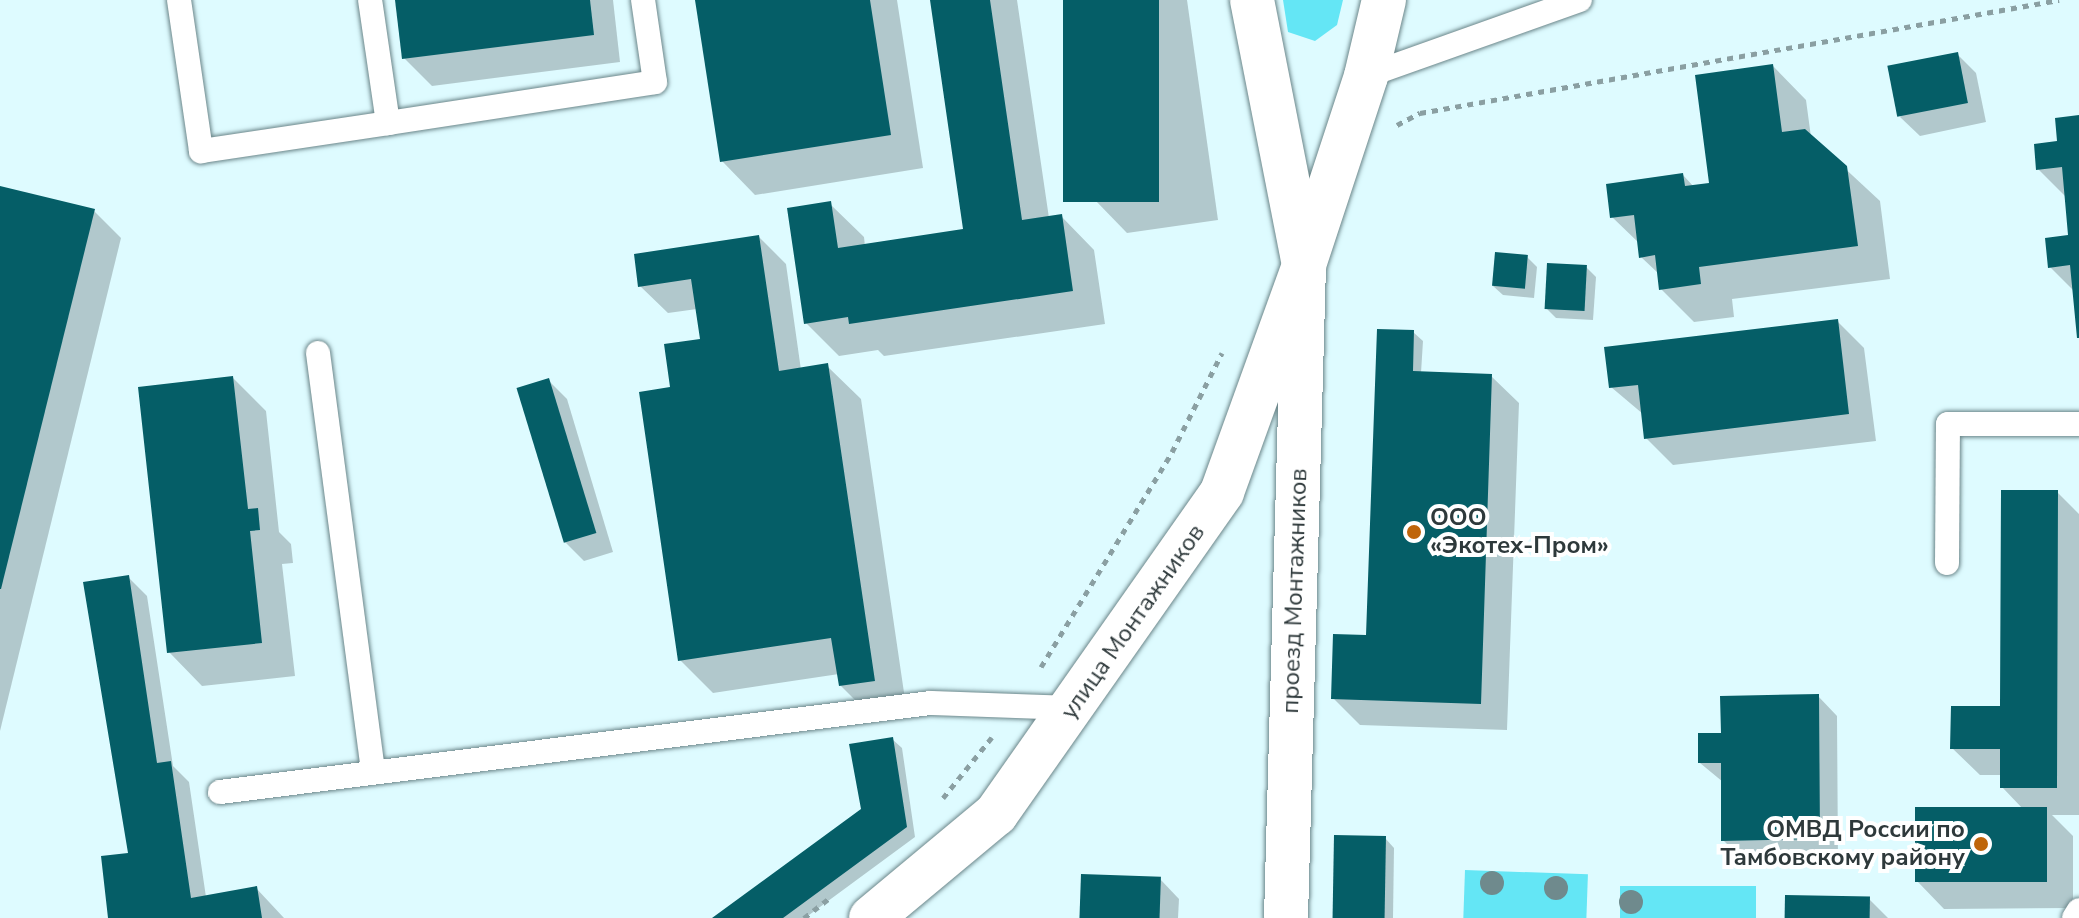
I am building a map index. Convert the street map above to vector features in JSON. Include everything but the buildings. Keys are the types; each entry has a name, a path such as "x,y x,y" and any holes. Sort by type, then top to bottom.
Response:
{"street":[{"path":"1252,0 1304,265"},
{"name":"улица Монтажников","path":"856,904 996,814 1074,708 1222,492 1304,265 1366,76 1384,0"},
{"name":"проезд Монтажников","path":"1286,918 1304,265"}],"lane":[{"path":"179,0 201,151 655,82 643,0"},
{"path":"370,0 388,123"},
{"path":"1366,76 1580,0"},
{"path":"318,353 373,769"},
{"path":"1947,563 1948,424 2079,424"},
{"path":"220,792 373,769 930,703 1074,708"},
{"path":"2074,918 2079,910"}],"path":[{"path":"1389,131 1420,113 2059,0"},
{"path":"932,811 1018,706 1172,452 1230,339"},
{"path":"804,918 856,904"}],"shaded area":[{"path":"1283,0 1343,0 1337,25 1315,41 1288,32"},
{"path":"1465,870 1588,874 1586,918 1463,918"},
{"path":"1620,886 1756,886 1756,918 1620,918"}],"place":[{"name":"ООО «Экотех-Пром»","path":"1414,532"},
{"name":"ОМВД России по Тамбовскому району","path":"1981,844"}]}
